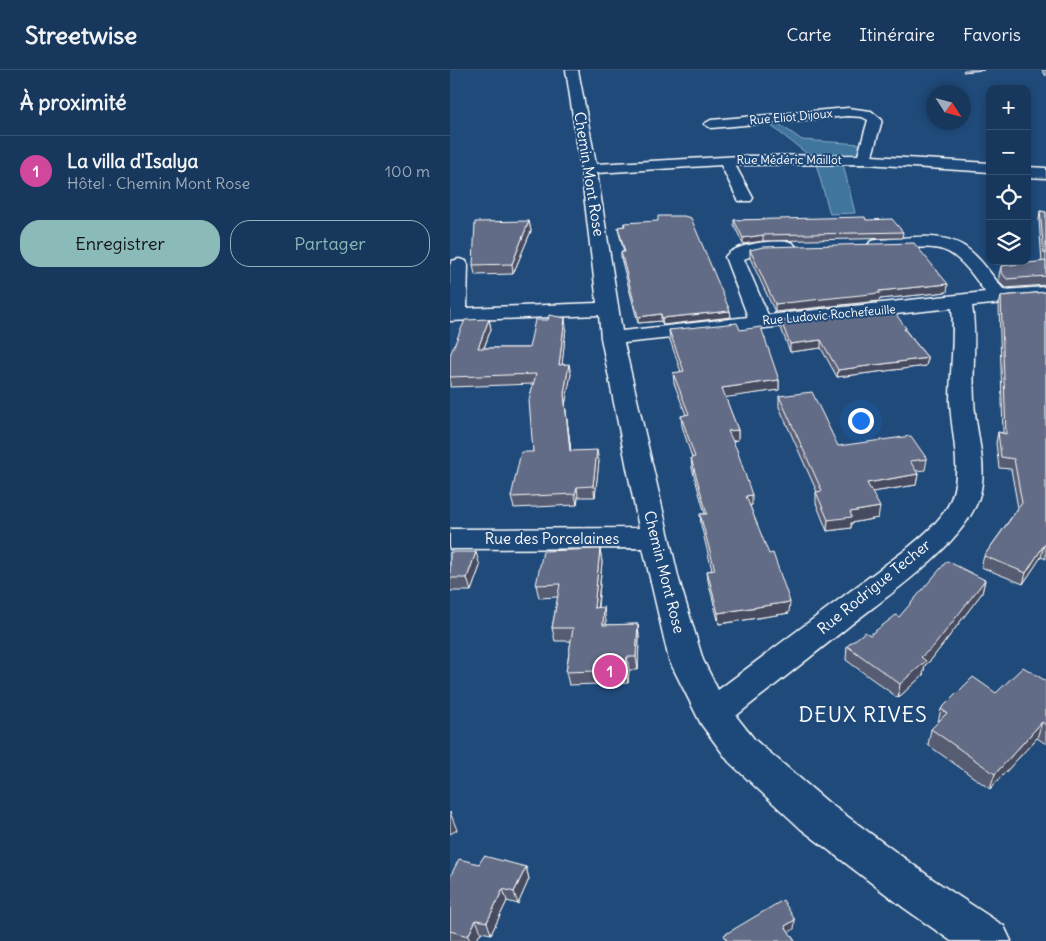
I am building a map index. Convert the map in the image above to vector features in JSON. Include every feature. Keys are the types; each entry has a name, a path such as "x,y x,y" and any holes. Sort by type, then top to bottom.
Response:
{"street":[{"name":"Chemin Mont Rose","path":"572,70 589,169 612,338 664,580 686,660 713,714 742,752 815,816 919,894 989,941"},
{"path":"700,111 715,134 745,198"},
{"name":"Rue Eliot Dijoux","path":"715,134 848,112 875,111 875,120 864,160"},
{"name":"Rue Médéric Maillot","path":"589,169 728,160 864,160 986,168"},
{"path":"1031,172 1046,173"},
{"path":"859,246 937,244 952,247 961,254 1000,296"},
{"path":"760,321 734,257 744,251 762,248 801,247"},
{"path":"459,264 453,314 609,309"},
{"name":"Rue Ludovic Rochefeuille","path":"612,338 760,321 961,302 1000,296 1046,294"},
{"name":"Rue Rodrigue Techer","path":"713,714 915,558 953,518 962,504 968,486 968,467 962,401 965,321 961,302"},
{"name":"Rue des Porcelaines","path":"450,539 655,538"}],"water":[{"path":"766,122 776,122 802,140 861,144 857,155 810,156"},
{"path":"816,164 843,164 855,213 830,214"}],"building":[{"path":"1040,211 1046,212 1046,254 1044,253"},
{"path":"658,216 684,216 691,218 730,311 662,318 661,314 638,317 621,252 625,252 618,227 625,226 624,223 658,221"},
{"path":"865,217 866,220 892,219 903,232 763,235 743,238 734,220"},
{"path":"529,221 512,264 473,265 475,222"},
{"path":"914,243 948,284 775,304 750,250 763,247"},
{"path":"1046,261 1046,276 1007,279 1001,272 1001,266 1031,265 1031,263"},
{"path":"1046,292 1046,546 1044,545 1026,573 984,556 1022,503 1014,459 1001,457 998,432 1006,434 1001,296"},
{"path":"892,309 906,328 904,329 928,358 838,370 821,340 790,344 781,321"},
{"path":"549,315 565,318 559,365 569,364 564,394 570,451 597,450 593,486 577,487 575,494 511,497 521,452 533,452 529,400 536,374 450,377 450,355 465,320 489,319 478,348 529,348 535,320 548,320"},
{"path":"737,323 740,330 761,327 779,380 722,388 738,430 728,431 737,450 752,495 746,496 769,554 773,553 790,602 718,613 707,571 715,570 700,514 707,514 691,458 695,457 681,416 689,414 673,373 684,371 669,330"},
{"path":"812,392 838,446 911,436 927,459 910,461 918,474 867,483 880,507 850,512 852,517 828,520 816,492 822,491 779,396"},
{"path":"600,549 594,608 604,607 603,625 638,624 636,657 627,657 626,670 566,672 573,628 552,628 560,584 536,585 543,551"},
{"path":"450,552 476,552 467,578 450,578"},
{"path":"947,561 985,580 934,646 921,657 926,661 900,684 847,646 865,632 870,635 896,615 899,617"},
{"path":"1023,667 1046,681 1046,725 1042,722 995,774 931,729 947,713 941,709 973,677 996,693"},
{"path":"484,856 526,867 514,892 503,889 487,922 476,920 468,936 450,931 450,877 459,859 479,864"},
{"path":"783,900 795,920 785,926 795,941 727,941 724,935"}],"place":[{"name":"La villa d'Isalya","path":"610,671"}],"district":[{"name":"DEUX RIVES","path":"863,715"}]}
